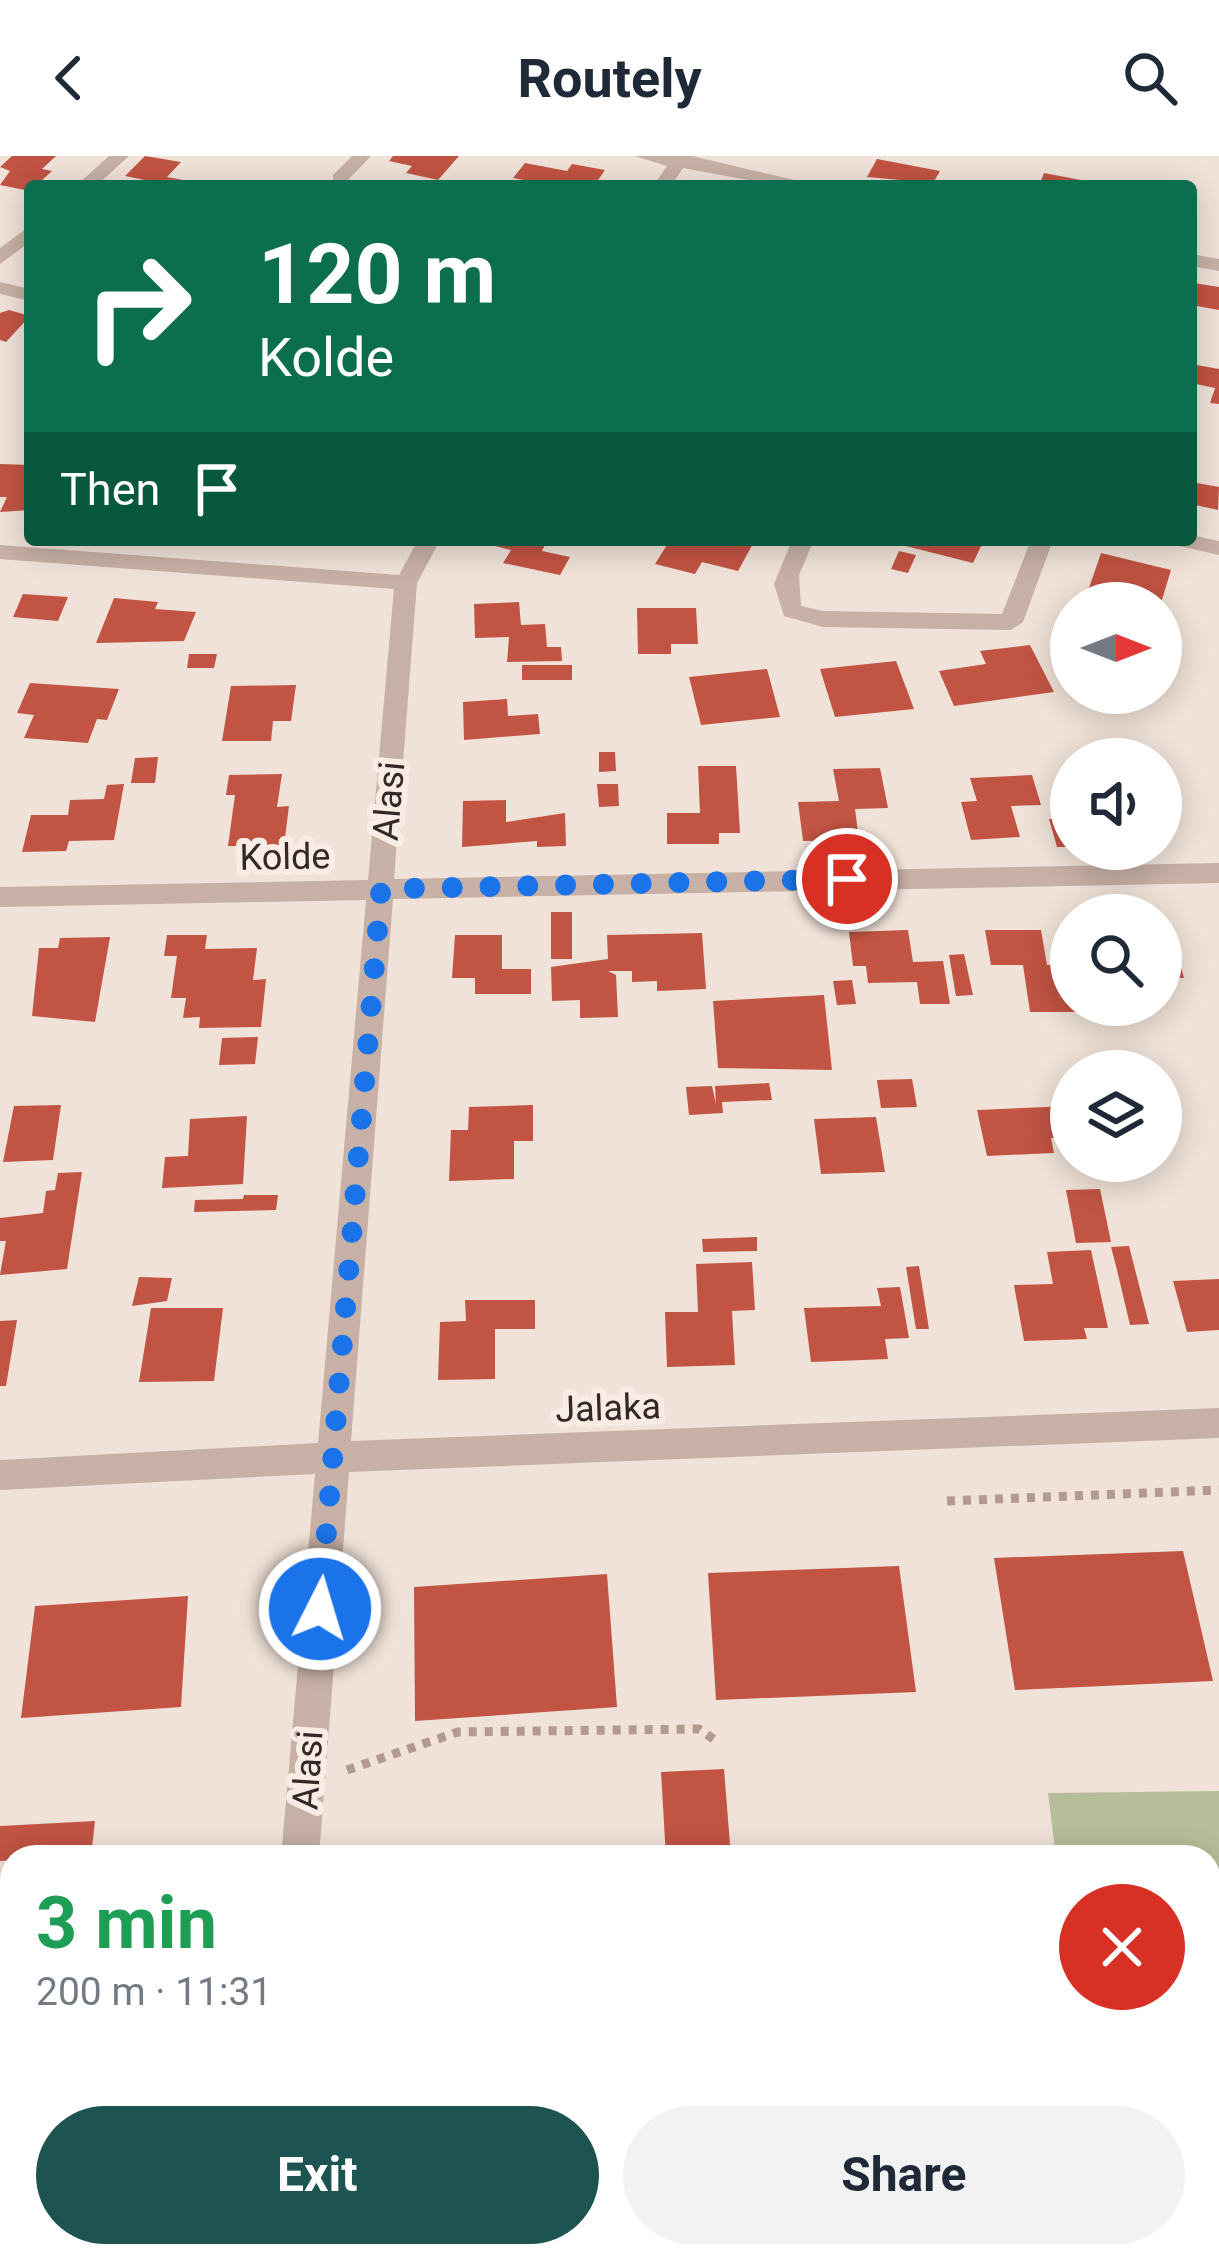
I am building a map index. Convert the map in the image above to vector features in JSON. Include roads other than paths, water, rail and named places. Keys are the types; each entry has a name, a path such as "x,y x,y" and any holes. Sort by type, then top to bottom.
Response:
{"street":[{"path":"92,180 120,156"},
{"path":"339,179 362,156"},
{"path":"644,156 782,180"},
{"path":"0,258 24,237"},
{"name":"Alasi","path":"301,1845 406,583 426,546"},
{"path":"800,546 788,571 784,597 792,611 823,620 1011,622 1040,546"},
{"path":"0,551 406,583"},
{"name":"Kolde","path":"0,897 1219,872"},
{"name":"Jalaka","path":"0,1475 334,1456 1219,1423"}]}
